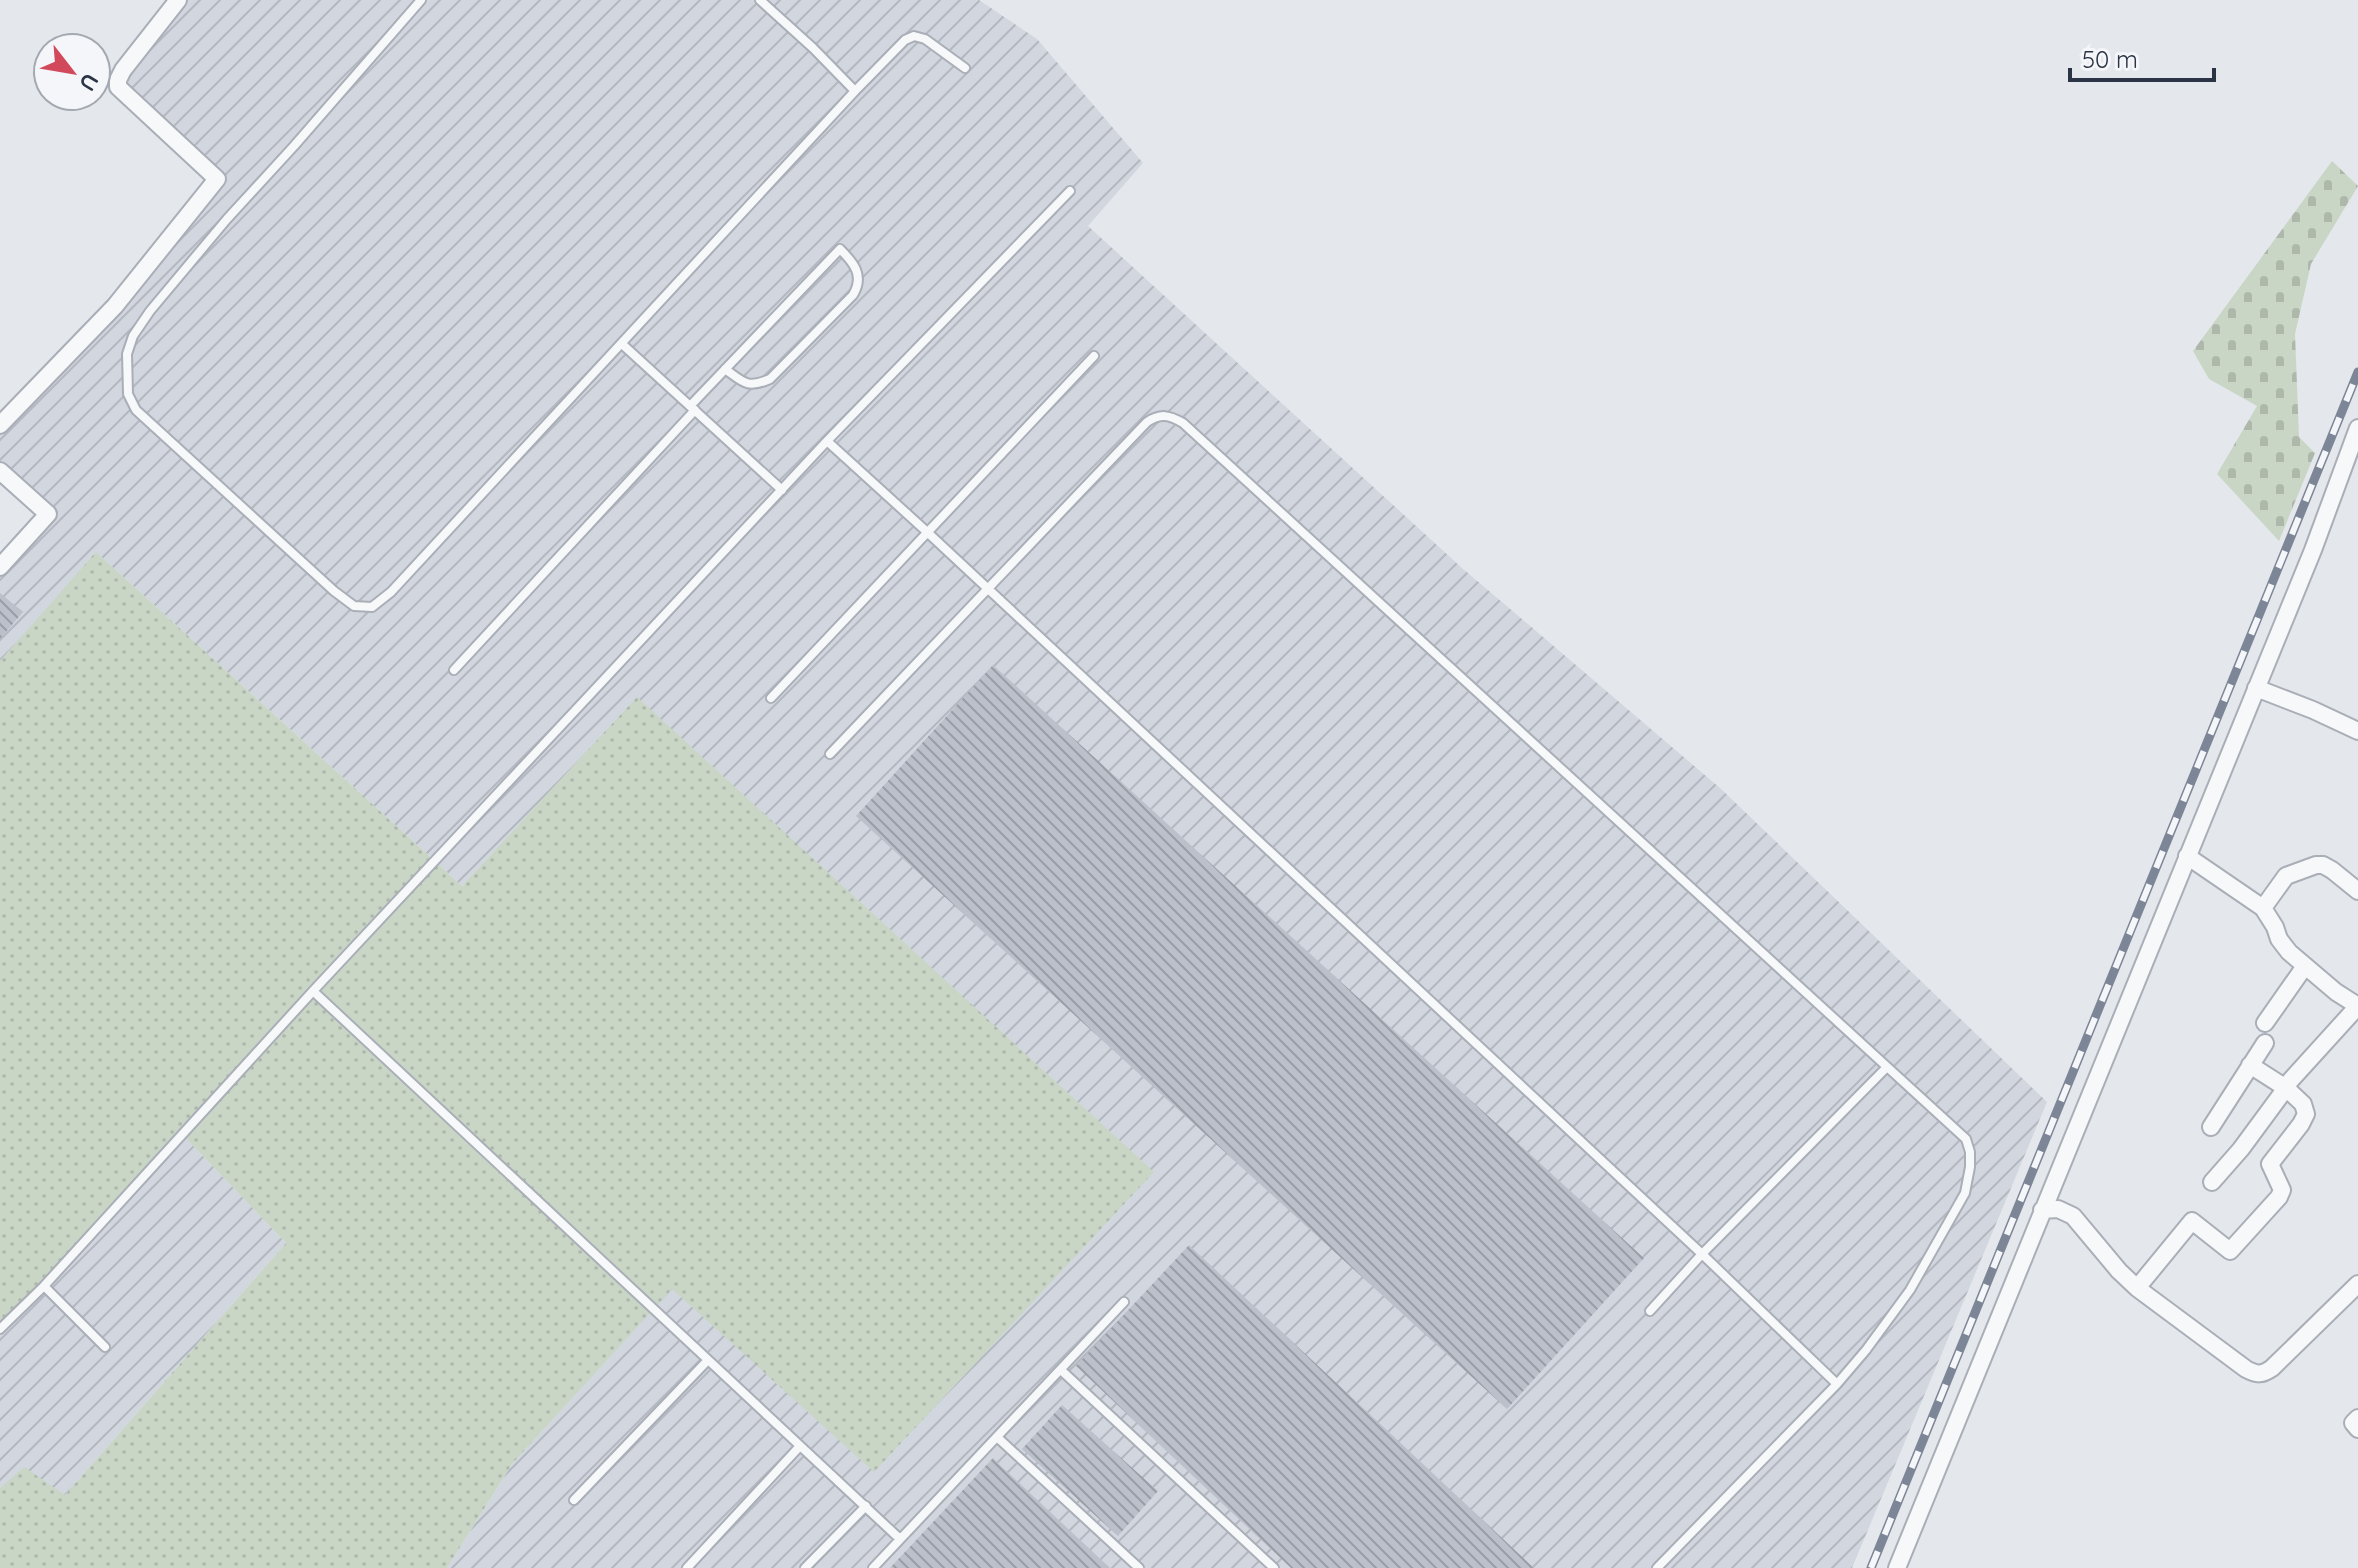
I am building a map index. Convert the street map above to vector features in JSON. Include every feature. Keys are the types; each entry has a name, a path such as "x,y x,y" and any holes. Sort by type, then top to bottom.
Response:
{"street":[{"path":"0,425 116,304 217,179 118,87 123,70 178,0"},
{"path":"1897,1568 2313,550 2357,431"},
{"path":"0,471 48,514 0,567"},
{"path":"2256,688 2358,731"},
{"path":"2187,856 2263,908 2282,945 2336,992 2358,1006 2290,1081 2241,1149 2212,1182"},
{"path":"2263,908 2286,876 2316,865 2332,870 2358,891"},
{"path":"2265,1023 2305,966"},
{"path":"2211,1127 2265,1043"},
{"path":"2137,1288 2192,1221 2230,1251 2279,1197 2282,1190 2270,1164 2306,1114 2303,1104 2286,1088 2250,1065"},
{"path":"2042,1210 2058,1209 2073,1216 2137,1288 2254,1373 2262,1374 2272,1368 2358,1284"},
{"path":"2358,1418 2353,1423 2358,1429"}],"lane":[{"path":"421,0 150,311 133,336 127,354 128,394 136,410 354,606 372,607 391,592 905,40 914,36 925,39 965,68"},
{"path":"760,0 855,91"},
{"path":"0,1329 44,1286 313,991 827,441 1070,191"},
{"path":"454,670 725,369 840,249 853,261 858,274 853,295 770,379 747,385 725,369"},
{"path":"622,344 782,490"},
{"path":"771,698 1094,356"},
{"path":"830,754 1147,422 1165,415 1183,423 1966,1139 1970,1152 1969,1181 1965,1193 1910,1290 1837,1384 1657,1568"},
{"path":"827,441 1702,1254 1837,1384"},
{"path":"313,991 900,1539"},
{"path":"1650,1311 1702,1254 1887,1067"},
{"path":"44,1286 105,1347"},
{"path":"873,1568 1124,1302"},
{"path":"574,1500 708,1360"},
{"path":"1061,1370 1274,1568"},
{"path":"997,1437 1139,1568"},
{"path":"687,1568 800,1446"},
{"path":"805,1568 866,1506"}],"shaded area":[{"path":"178,0 979,0 1037,39 1143,163 1088,226 1462,568 1720,788 2047,1102 1852,1568 447,1568 512,1464 672,1288 874,1471 637,698 462,886 97,553 0,661 0,567 48,514 0,471 0,425 217,179 118,87"},
{"path":"183,1135 286,1243 64,1496 0,1488 0,1329"}],"green space":[{"path":"2332,161 2358,186 2311,264 2295,334 2299,437 2315,453 2279,541 2217,474 2257,406 2209,379 2193,351"},
{"path":"96,552 462,886 637,697 1154,1172 874,1472 672,1289 512,1464 447,1568 0,1568 0,1488 24,1467 65,1495 286,1243 183,1135 0,1329 0,661"}],"building":[{"path":"0,593 23,612 0,639"},
{"path":"993,665 1644,1258 1507,1409 856,816"},
{"path":"1189,1245 1534,1568 1291,1568 1076,1366"},
{"path":"1062,1405 1158,1491 1118,1536 1022,1449"},
{"path":"993,1458 1002,1467 1110,1568 890,1568"}],"railway":[{"path":"1871,1568 2358,372"}]}
